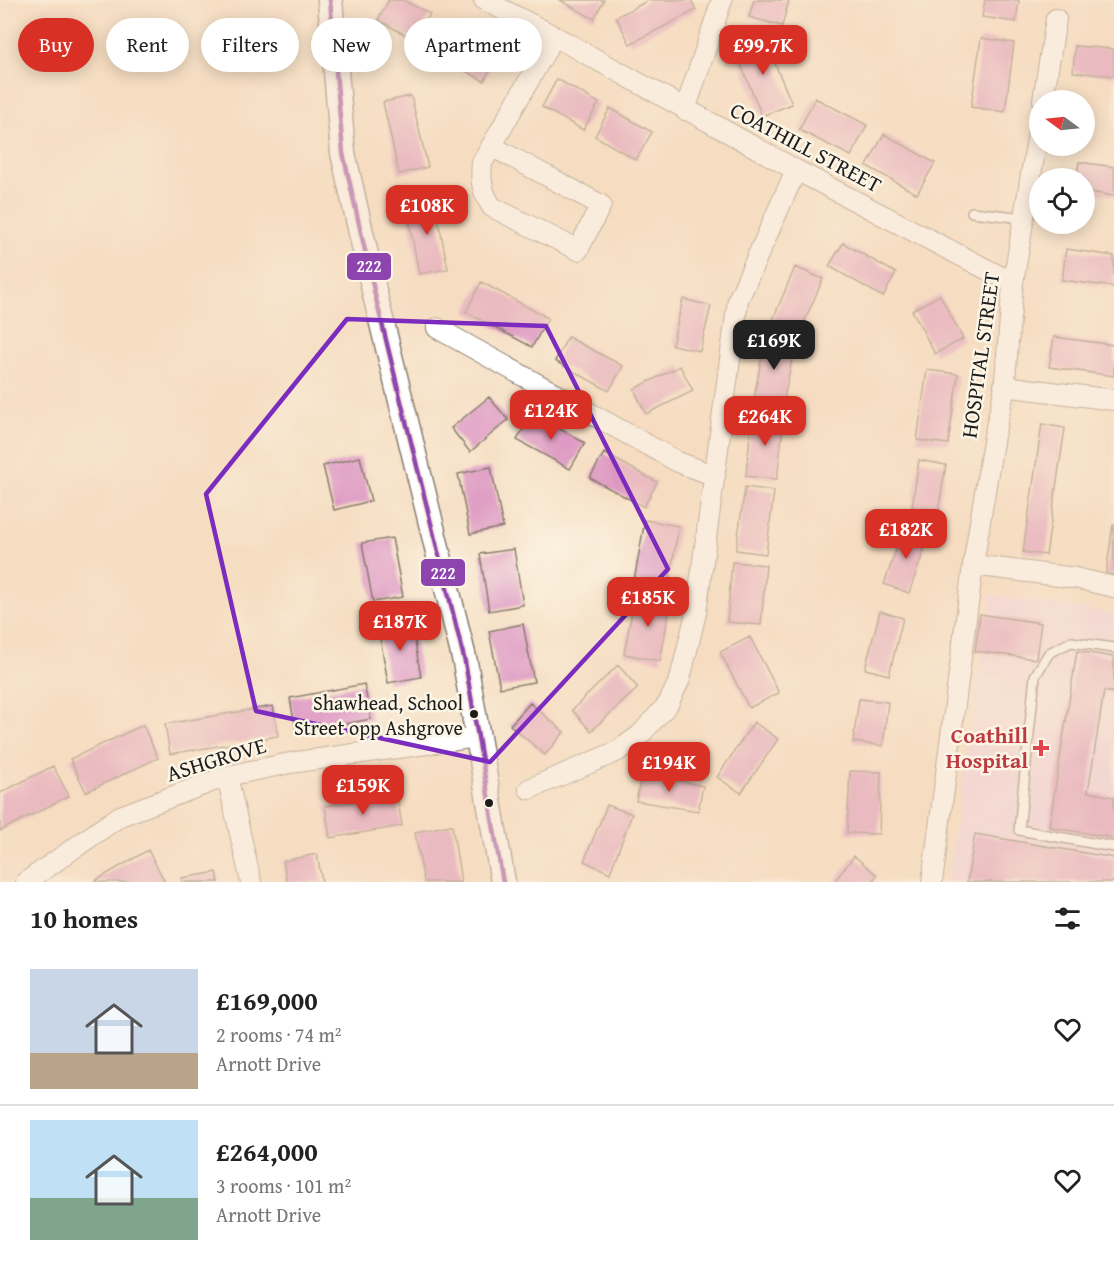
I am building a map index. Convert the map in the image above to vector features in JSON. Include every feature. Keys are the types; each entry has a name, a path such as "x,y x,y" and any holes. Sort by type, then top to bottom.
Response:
{"street":[{"path":"330,0 343,153 376,299 465,662 503,882"},
{"name":"COATHILL STREET","path":"483,0 554,36 796,170 1013,283"},
{"path":"685,110 722,0"},
{"path":"1045,90 1056,19"},
{"path":"492,146 601,205 578,250 492,207 485,197 480,177 482,163 554,36"},
{"name":"HOSPITAL STREET","path":"932,882 973,565 1004,386 1013,283 1034,156"},
{"path":"529,789 618,751 640,735 668,704 680,679 696,613 738,300 796,170"},
{"path":"437,328 678,462 715,476"},
{"path":"1004,386 1114,400"},
{"path":"973,565 1075,578 1114,587"},
{"name":"ASHGROVE","path":"26,882 120,816 227,776 290,763 477,737"},
{"path":"227,776 251,882"}],"lane":[{"path":"972,212 1023,218"},
{"path":"1114,648 1071,642 1049,653 1035,676 1019,830 1114,847"}],"highlighted area":[{"path":"347,319 546,326 668,569 490,762 256,711 206,494"}],"shaded area":[{"name":"Coathill Hospital","path":"991,595 1114,614 1114,882 947,882"}],"building":[{"path":"389,0 403,0 430,14 428,18 404,18 404,34 392,28 392,18 379,18"},
{"path":"560,0 604,0 594,19"},
{"path":"649,0 691,0 696,10 630,44 616,17"},
{"path":"754,0 789,0 782,26 749,17"},
{"path":"985,0 1019,0 1016,22 982,17"},
{"path":"763,35 792,104 762,116 734,48"},
{"path":"981,38 1014,43 1005,112 971,107"},
{"path":"1075,46 1114,49 1114,76 1073,72"},
{"path":"467,72 489,72 484,81"},
{"path":"557,79 599,103 583,130 542,107"},
{"path":"411,96 428,167 399,174 383,102"},
{"path":"815,98 867,125 851,156 799,130"},
{"path":"610,108 652,132 636,160 595,136"},
{"path":"884,134 935,163 917,194 867,166"},
{"path":"1079,162 1114,167 1114,196 1095,193 1095,168 1078,168"},
{"path":"434,198 448,269 419,274 406,204"},
{"path":"843,243 896,273 883,297 829,266"},
{"path":"1066,249 1114,256 1114,287 1062,280"},
{"path":"795,267 823,279 798,336 771,324"},
{"path":"481,282 548,318 532,347 466,312"},
{"path":"940,295 963,339 935,354 912,310"},
{"path":"683,299 711,306 700,351 672,345"},
{"path":"568,337 623,366 609,391 555,361"},
{"path":"1054,337 1114,345 1114,376 1049,367"},
{"path":"765,338 795,344 783,404 754,399"},
{"path":"680,366 693,391 646,414 634,389"},
{"path":"927,370 958,374 948,444 917,440"},
{"path":"489,397 508,420 470,452 451,428"},
{"path":"532,413 585,443 570,469 517,440"},
{"path":"752,414 784,418 777,479 746,476"},
{"path":"1042,424 1065,428 1046,555 1023,552"},
{"path":"604,453 657,482 644,507 590,478"},
{"path":"360,457 371,501 334,510 323,466"},
{"path":"919,460 946,465 938,512 912,507"},
{"path":"491,467 503,527 470,534 458,474"},
{"path":"745,487 774,491 766,554 736,550"},
{"path":"645,520 679,526 668,587 634,581"},
{"path":"1114,525 1114,575 1106,574"},
{"path":"904,527 929,536 909,593 884,584"},
{"path":"392,538 403,597 373,602 362,543"},
{"path":"514,549 523,605 489,611 480,554"},
{"path":"732,562 766,565 761,625 727,622"},
{"path":"635,595 671,601 660,661 624,654"},
{"path":"880,611 903,618 889,675 865,669"},
{"path":"980,614 1041,623 1036,659 975,651"},
{"path":"411,620 421,677 388,683 378,626"},
{"path":"523,624 534,682 500,688 489,631"},
{"path":"750,637 779,693 749,708 720,652"},
{"path":"1077,651 1114,657 1114,693 1104,691 1088,792 1114,797 1114,838 1049,827"},
{"path":"618,665 638,688 591,731 572,710"},
{"path":"364,684 371,719 296,733 290,698"},
{"path":"859,699 888,702 883,746 853,742"},
{"path":"530,703 564,732 545,755 510,725"},
{"path":"273,706 278,736 170,754 165,724"},
{"path":"754,722 778,739 741,793 717,777"},
{"path":"143,725 158,758 86,792 70,759"},
{"path":"53,766 69,796 0,831 0,793"},
{"path":"850,771 881,772 879,834 847,833"},
{"path":"642,773 703,786 698,811 636,801"},
{"path":"397,795 402,826 330,838 325,806"},
{"path":"607,805 632,814 610,873 584,861"},
{"path":"452,825 461,882 424,882 415,832"},
{"path":"975,834 1114,858 1114,882 967,882"},
{"path":"148,850 164,880 161,882 93,882"},
{"path":"317,854 322,882 287,882 283,861"},
{"path":"854,856 877,875 872,882 834,882"},
{"path":"217,872 219,882 182,882 182,878"}],"transit line":[{"name":"222","path":"330,0 343,153 376,299 465,662 503,882"}],"place":[{"name":"Shawhead, School Street opp Ashgrove","path":"474,714"},
{"name":"Coathill Hospital","path":"1041,748"}]}
